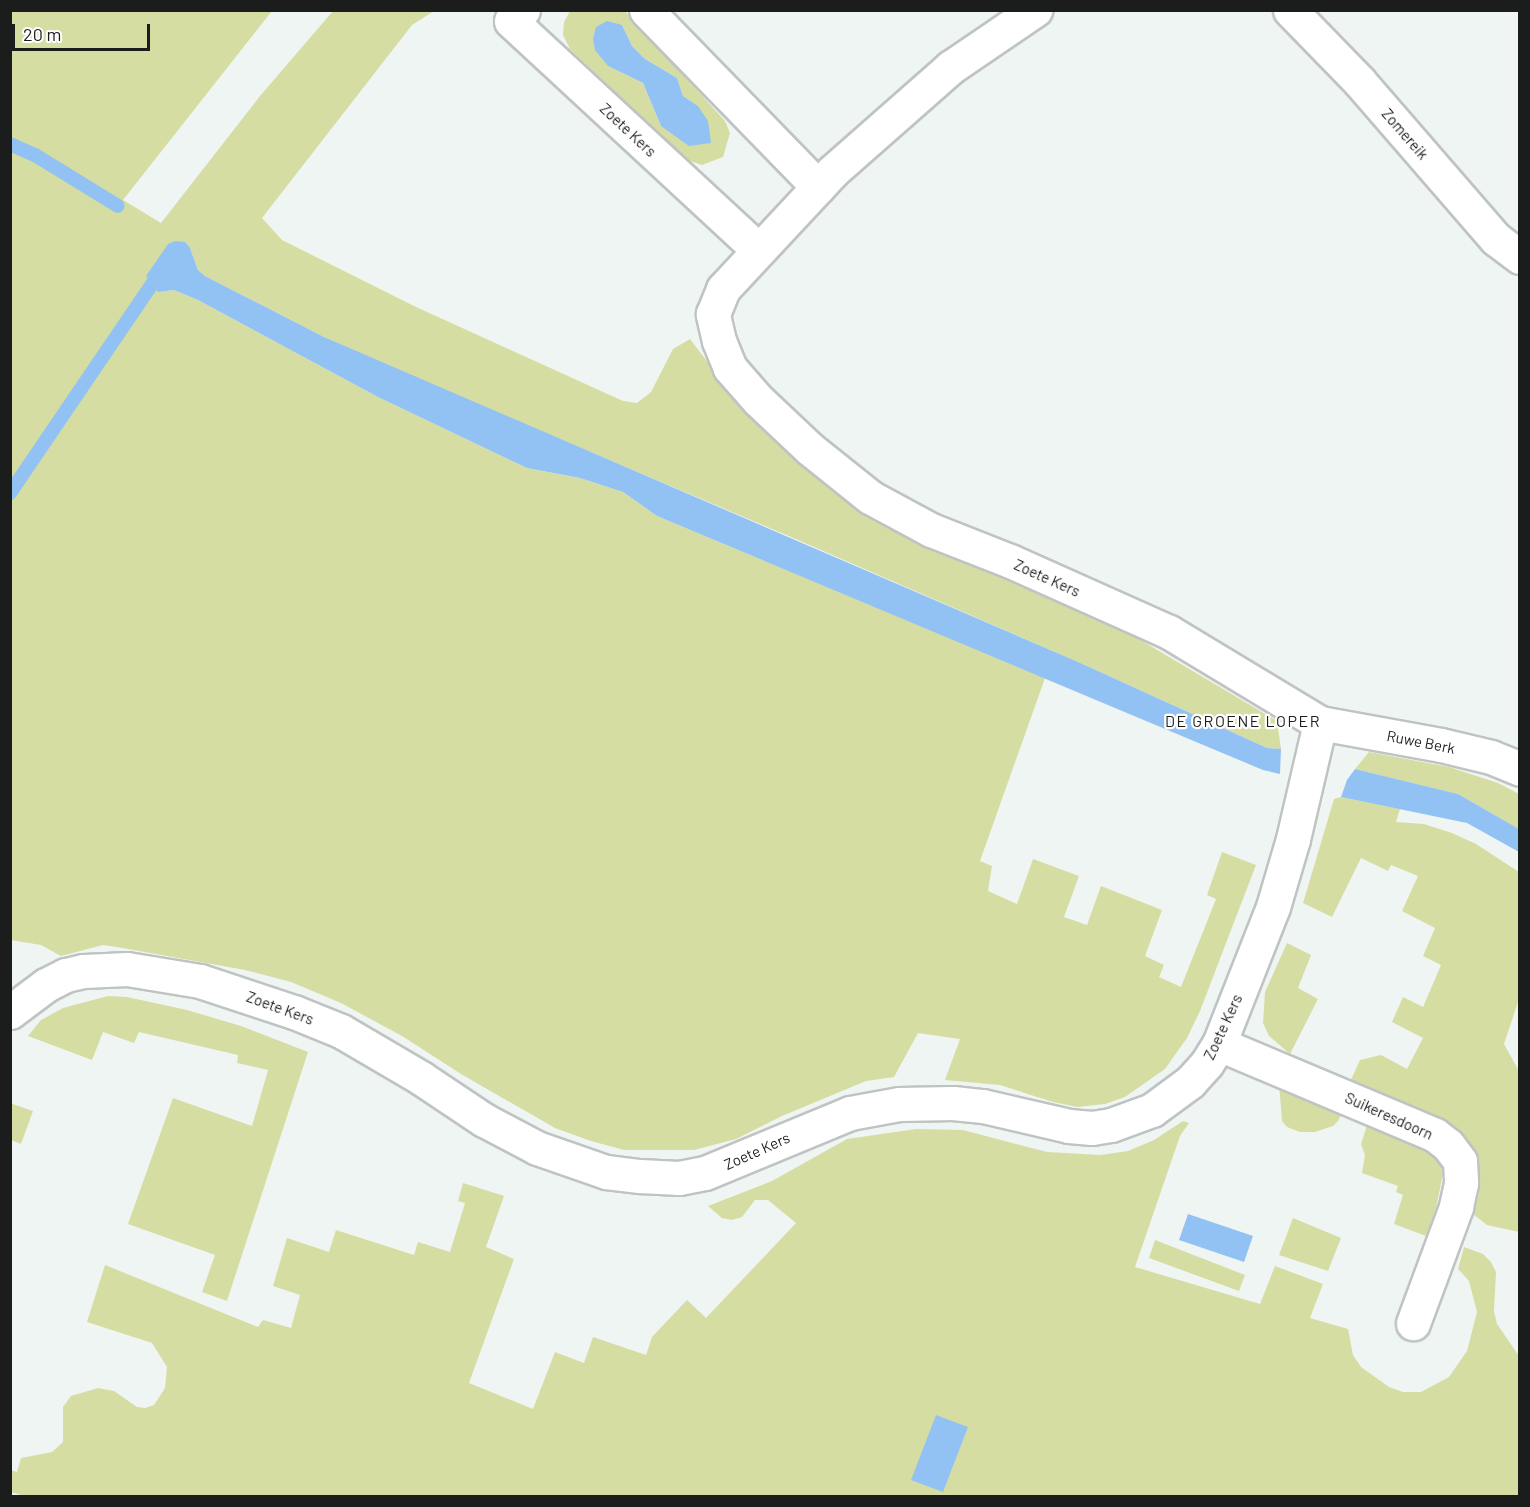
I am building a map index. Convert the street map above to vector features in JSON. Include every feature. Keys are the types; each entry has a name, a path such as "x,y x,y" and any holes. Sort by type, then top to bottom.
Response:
{"street":[{"name":"Zoete Kers","path":"523,10 511,21 758,250"},
{"path":"646,10 818,187"},
{"name":"Zoete Kers","path":"10,1012 46,985 66,975 84,971 127,969 200,981 294,1012 341,1031 421,1078 484,1120 537,1148 606,1172 679,1178 726,1166 794,1134 850,1113 887,1105 953,1103 1017,1112 1069,1126 1092,1128 1111,1125 1152,1110 1174,1096 1207,1063 1219,1044 1273,907 1293,839 1320,723 1169,632 1010,561 931,530 870,497 810,449 758,400 730,368 719,340 713,314 723,289 818,187 885,124 951,68 1035,10"},
{"name":"Zomereik","path":"1290,10 1359,81 1496,239 1520,257"},
{"name":"Ruwe Berk","path":"1320,723 1441,745 1491,757 1520,769"},
{"name":"Suikeresdoorn","path":"1219,1044 1435,1135 1448,1145 1460,1161 1461,1184 1456,1207 1413,1323"}],"green space":[{"path":"11,11 272,11 123,200 161,223 260,96 333,11 434,11 412,25 262,218 282,240 414,306 623,401 637,403 651,392 673,349 690,339 719,377 815,475 883,524 1013,576 1100,616 1277,721 1281,749 1267,748 1076,661 798,540 411,376 324,337 205,276 198,270 190,248 158,292 174,290 198,300 378,397 527,468 580,478 623,492 657,516 1045,678 980,861 992,866 988,891 1017,904 1033,859 1079,876 1064,917 1087,925 1101,886 1162,910 1145,956 1164,965 1159,977 1181,987 1216,899 1207,895 1222,852 1256,865 1200,1011 1187,1038 1165,1069 1125,1097 1105,1104 1077,1107 1000,1085 945,1080 960,1039 918,1033 894,1077 866,1081 782,1116 736,1139 694,1150 624,1150 555,1128 461,1074 402,1036 341,1003 291,982 245,970 117,947 103,945 61,956 41,945 11,940"},
{"path":"570,11 625,11 725,121 730,133 723,157 702,165 687,160 570,49 563,35 564,22","holes":["622,25 632,46 645,59 677,78 683,96 698,106 661,126 643,83 608,66"]},
{"path":"1369,752 1449,767 1498,783 1519,794 1519,829 1458,794 1355,769"},
{"path":"1341,797 1400,809 1396,822 1424,824 1452,833 1476,844 1519,872 1519,999 1504,1044 1519,1071 1519,1232 1487,1225 1473,1214 1479,1194 1478,1172 1472,1152 1349,1084 1360,1060 1381,1055 1407,1069 1423,1038 1392,1022 1403,997 1423,1007 1441,965 1423,956 1435,928 1402,911 1418,876 1391,865 1388,871 1361,858 1332,917 1303,903 1334,799"},
{"path":"1287,943 1311,955 1298,988 1318,999 1290,1054 1269,1036 1263,1023 1265,992"},
{"path":"108,996 127,997 187,1010 241,1026 308,1052 227,1301 202,1292 215,1255 128,1224 173,1098 252,1126 268,1070 237,1063 238,1055 139,1032 134,1043 103,1032 92,1060 28,1036 41,1020 63,1008"},
{"path":"1279,1083 1307,1099 1342,1113 1338,1121 1333,1126 1315,1132 1300,1132 1287,1127 1282,1121"},
{"path":"10,1103 33,1111 21,1144 11,1140"},
{"path":"1183,1121 1189,1123 1180,1136 1135,1267 1260,1304 1275,1266 1323,1284 1310,1318 1348,1329 1353,1355 1361,1367 1389,1387 1403,1392 1421,1392 1449,1377 1467,1351 1477,1312 1469,1281 1458,1269 1464,1247 1483,1254 1491,1262 1496,1272 1494,1311 1497,1324 1519,1356 1519,1496 24,1496 11,1492 10,1470 17,1472 21,1458 52,1452 63,1442 63,1407 71,1396 98,1388 114,1391 137,1407 145,1408 154,1405 165,1388 167,1367 152,1343 87,1322 105,1265 258,1327 263,1320 291,1328 300,1295 273,1286 287,1238 329,1252 336,1230 414,1255 418,1242 450,1252 465,1203 458,1201 463,1183 504,1196 486,1247 514,1259 469,1383 533,1409 555,1352 584,1363 593,1337 646,1355 652,1337 687,1300 706,1318 796,1223 768,1200 755,1200 742,1217 732,1220 722,1218 708,1206 772,1181 847,1139 916,1129 963,1130 1047,1152 1100,1155 1128,1151 1154,1140"},
{"path":"1368,1122 1419,1141 1439,1158 1443,1174 1436,1208 1426,1236 1394,1224 1403,1195 1396,1192 1398,1186 1362,1173 1365,1155 1361,1144"},
{"path":"1293,1218 1341,1238 1328,1271 1279,1255"},
{"path":"1155,1240 1245,1275 1239,1291 1149,1258"}],"water":[{"path":"607,21 622,25 632,46 645,59 677,78 683,96 698,106 708,121 711,143 689,146 661,126 643,83 608,66 595,50 593,39 596,27"},
{"path":"175,241 185,242 190,248 198,270 205,276 324,337 1076,661 1267,748 1281,749 1280,774 1263,770 657,516 623,492 580,478 527,468 378,397 198,300 174,290 158,292 146,276 168,244"},
{"path":"1355,769 1458,794 1519,829 1519,852 1467,823 1341,797 1347,780"},
{"path":"1188,1214 1253,1236 1244,1262 1179,1240"},
{"path":"936,1415 968,1427 943,1492 911,1480"}],"waterway":[{"path":"10,144 35,155 118,206"},
{"path":"10,493 162,269"}],"district":[{"name":"DE GROENE LOPER","path":"1243,721"}]}
